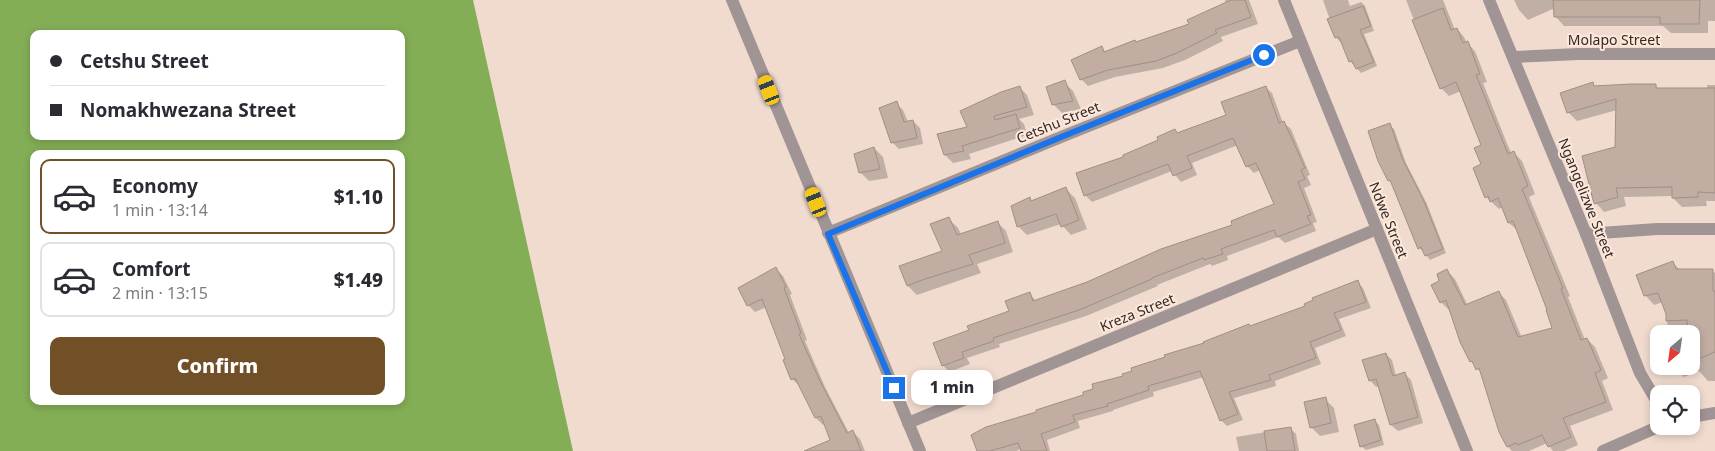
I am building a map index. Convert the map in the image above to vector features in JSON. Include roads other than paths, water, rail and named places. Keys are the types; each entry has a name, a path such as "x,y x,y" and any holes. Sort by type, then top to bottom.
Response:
{"street":[{"path":"732,0 920,451"},
{"name":"Ndwe Street","path":"1284,0 1467,451"},
{"name":"Ngangelizwe Street","path":"1489,0 1586,234 1640,373 1650,390"},
{"name":"Cetshu Street","path":"828,234 1066,135 1300,41"},
{"name":"Molapo Street","path":"1514,57 1578,54 1715,54"},
{"name":"Kreza Street","path":"908,423 1377,229"},
{"path":"1586,234 1630,230 1715,229"},
{"path":"1700,416 1715,413"},
{"path":"1603,451 1650,430"}]}
